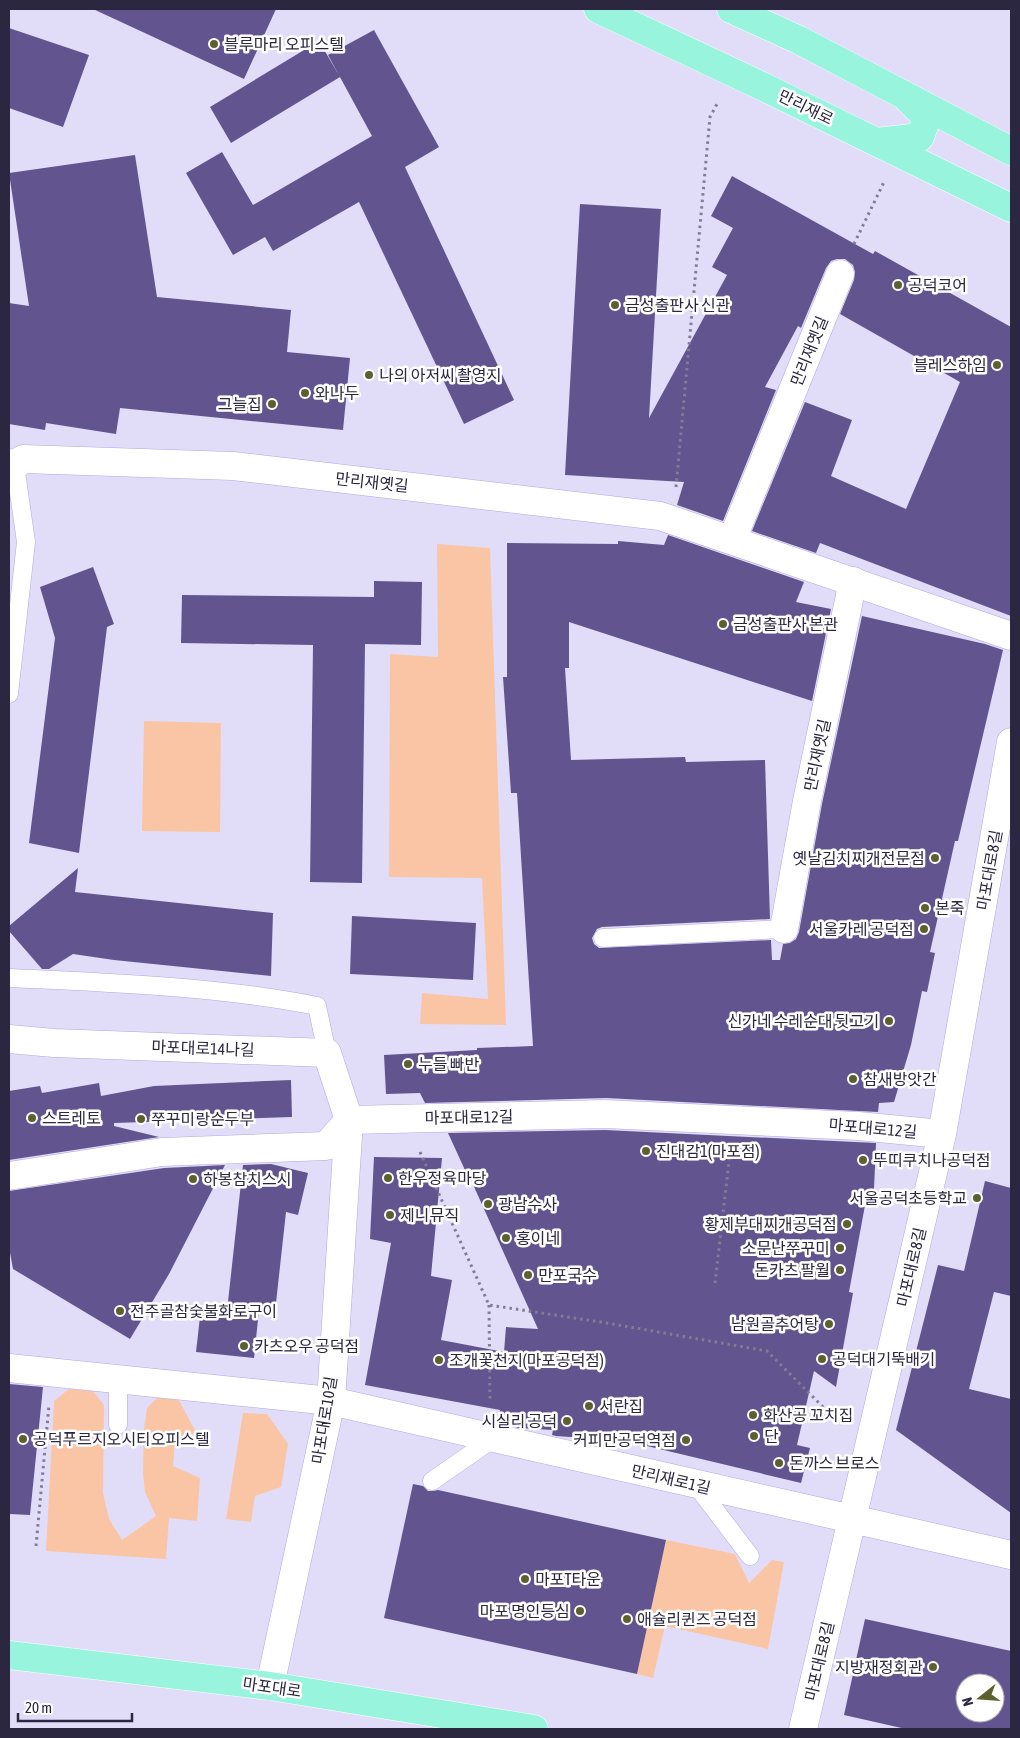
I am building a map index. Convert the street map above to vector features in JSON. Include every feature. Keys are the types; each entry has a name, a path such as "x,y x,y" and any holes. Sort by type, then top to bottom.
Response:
{"main road":[{"name":"만리재로","path":"598,9 766,88 1011,208"},
{"path":"731,9 799,40 1011,151"},
{"path":"888,147 920,137 927,118 904,95"},
{"name":"마포대로","path":"9,1655 270,1686 534,1729"}],"street":[{"name":"만리재옛길","path":"732,540 840,274"},
{"name":"만리재옛길","path":"12,464 23,459 233,466 660,516 1011,636"},
{"name":"만리재옛길","path":"784,929 809,791 853,582"},
{"name":"마포대로8길","path":"803,1729 942,1134 1011,742"},
{"name":"마포대로14나길","path":"9,1039 54,1043 327,1052"},
{"path":"9,1176 162,1152 326,1146 349,1120 327,1052"},
{"name":"마포대로12길","path":"349,1120 605,1114 858,1126 942,1134"},
{"name":"마포대로10길","path":"270,1686 331,1401 349,1120"},
{"name":"만리재로1길","path":"9,1368 331,1401 1011,1555"}],"lane":[{"path":"9,694 26,542 12,464"},
{"path":"602,938 784,929"},
{"path":"9,978 118,984 270,997 317,1006 327,1052"},
{"path":"118,1379 118,1425"},
{"path":"432,1481 492,1438"},
{"path":"696,1484 750,1556"}],"path":[{"path":"673,520 710,117"},
{"path":"840,274 888,147"},
{"path":"405,1118 489,1305 492,1438"},
{"path":"715,1283 733,1120"},
{"path":"489,1305 607,1323 767,1351 868,1451"},
{"path":"36,1546 52,1372"}],"shaded area":[{"path":"437,544 490,548 506,1025 420,1024 422,993 488,999 482,878 389,877 390,654 438,657"},
{"path":"144,721 221,723 220,832 142,831"},
{"path":"69,1389 93,1391 104,1405 103,1493 109,1519 122,1540 156,1516 145,1492 143,1473 144,1429 147,1408 158,1397 176,1395 196,1432 175,1441 173,1466 200,1478 197,1521 169,1518 166,1559 46,1551 54,1401"},
{"path":"243,1413 267,1414 288,1444 281,1487 255,1496 251,1522 226,1519"},
{"path":"666,1540 735,1554 749,1583 772,1560 784,1562 768,1649 665,1626 653,1678 637,1674"}],"building":[{"name":"블루마리 오피스텔","path":"93,9 276,9 244,79"},
{"path":"9,28 89,55 63,127 9,108"},
{"path":"374,30 439,147 405,167 514,400 464,424 359,202 273,251 265,237 233,255 186,173 222,152 253,205 372,136 328,55"},
{"path":"319,41 340,77 231,143 210,107"},
{"path":"135,155 157,297 291,310 287,352 350,358 343,430 120,408 116,434 46,423 45,430 9,424 9,303 29,306 9,173"},
{"path":"732,176 873,254 875,251 1011,327 1011,616 820,543 816,553 752,531 805,402 852,420 831,476 906,509 960,382 840,314 854,280 855,272 853,265 845,259 831,261 826,268 801,328 798,326 765,387 776,390 723,521 677,505 684,482 565,475 580,204 661,209 649,418 727,275 712,267 733,228 711,216"},
{"path":"668,535 804,582 796,602 831,609 812,701 569,622 569,668 565,668 571,760 685,757 686,762 765,760 770,919 602,927 597,929 592,938 594,944 599,948 771,940 772,960 780,960 783,944 790,943 796,939 799,932 822,804 862,616 985,644 1003,650 958,841 955,841 930,952 935,953 927,992 922,991 911,1045 894,1102 879,1103 878,1112 606,1098 425,1103 420,1093 386,1094 384,1055 533,1046 517,793 511,793 503,677 507,677 507,543 618,544 618,541 664,545"},
{"path":"93,567 114,624 107,627 79,853 29,843 55,638 40,587"},
{"path":"374,581 422,582 421,645 365,644 362,883 310,882 313,645 181,643 182,595 374,597"},
{"path":"78,868 75,892 273,913 271,976 73,954 49,969 42,969 9,931 9,926"},
{"path":"352,916 476,923 473,980 350,974"},
{"path":"291,1080 292,1117 114,1123 114,1126 159,1137 9,1160 9,1091 40,1086 42,1093 99,1083 101,1096 154,1086"},
{"path":"605,1130 876,1143 874,1189 868,1189 849,1292 853,1293 836,1387 814,1371 797,1445 810,1448 801,1483 626,1441 556,1436 552,1435 553,1430 519,1428 499,1423 500,1410 365,1385 391,1243 370,1239 374,1157 442,1158 431,1276 452,1280 441,1340 504,1352 506,1327 538,1329 448,1133"},
{"path":"271,1164 308,1173 298,1215 286,1212 275,1312 259,1310 254,1358 196,1352 201,1308 227,1311 243,1165"},
{"path":"225,1165 169,1274 130,1339 13,1269 9,1247 9,1191 164,1168"},
{"path":"985,1181 1011,1188 1011,1296 994,1292 969,1389 1011,1399 1011,1513 896,1430 938,1265 964,1271"},
{"name":"공덕푸르지오시티오피스텔","path":"9,1384 43,1387 30,1515 9,1514"},
{"name":"마포T타운","path":"413,1484 423,1486 428,1491 438,1490 666,1540 637,1674 384,1618"},
{"name":"지방재정회관","path":"865,1619 1011,1651 1011,1729 906,1729 844,1715"}],"place":[{"name":"블루마리 오피스텔","path":"214,44"},
{"name":"공덕코어","path":"898,285"},
{"name":"금성출판사 신관","path":"615,305"},
{"name":"블레스하임","path":"997,365"},
{"name":"나의 아저씨 촬영지","path":"369,375"},
{"name":"와나두","path":"305,393"},
{"name":"그늘집","path":"272,404"},
{"name":"금성출판사 본관","path":"723,624"},
{"name":"옛날김치찌개전문점","path":"935,858"},
{"name":"본죽","path":"925,908"},
{"name":"서울카레 공덕점","path":"924,929"},
{"name":"신가네 수레순대 뒷고기","path":"889,1021"},
{"name":"누들 빠반","path":"408,1064"},
{"name":"참새방앗간","path":"853,1079"},
{"name":"스트레토","path":"32,1118"},
{"name":"쭈꾸미랑순두부","path":"141,1119"},
{"name":"진대감1(마포점)","path":"646,1151"},
{"name":"뚜띠쿠치나공덕점","path":"863,1160"},
{"name":"한우정육마당","path":"388,1178"},
{"name":"하봉참치스시","path":"193,1179"},
{"name":"서울공덕초등학교","path":"977,1198"},
{"name":"광남수사","path":"488,1204"},
{"name":"제니뮤직","path":"390,1215"},
{"name":"황제부대찌개공덕점","path":"847,1224"},
{"name":"홍이네","path":"506,1238"},
{"name":"소문난쭈꾸미","path":"840,1248"},
{"name":"돈카츠 팔월","path":"840,1270"},
{"name":"만포국수","path":"528,1275"},
{"name":"전주골참숯불화로구이","path":"120,1311"},
{"name":"남원골추어탕","path":"829,1324"},
{"name":"카츠오우 공덕점","path":"244,1346"},
{"name":"공덕대기뚝배기","path":"822,1359"},
{"name":"조개꽃천지(마포공덕점)","path":"439,1360"},
{"name":"서란집","path":"589,1406"},
{"name":"화산공 꼬치집","path":"753,1415"},
{"name":"시실리 공덕","path":"567,1421"},
{"name":"단","path":"754,1436"},
{"name":"공덕푸르지오시티오피스텔","path":"23,1439"},
{"name":"커피만공덕역점","path":"686,1440"},
{"name":"돈까스 브로스","path":"779,1463"},
{"name":"마포T타운","path":"525,1579"},
{"name":"마포 명인등심","path":"580,1611"},
{"name":"애슐리퀸즈 공덕점","path":"627,1619"},
{"name":"지방재정회관","path":"933,1667"}]}
